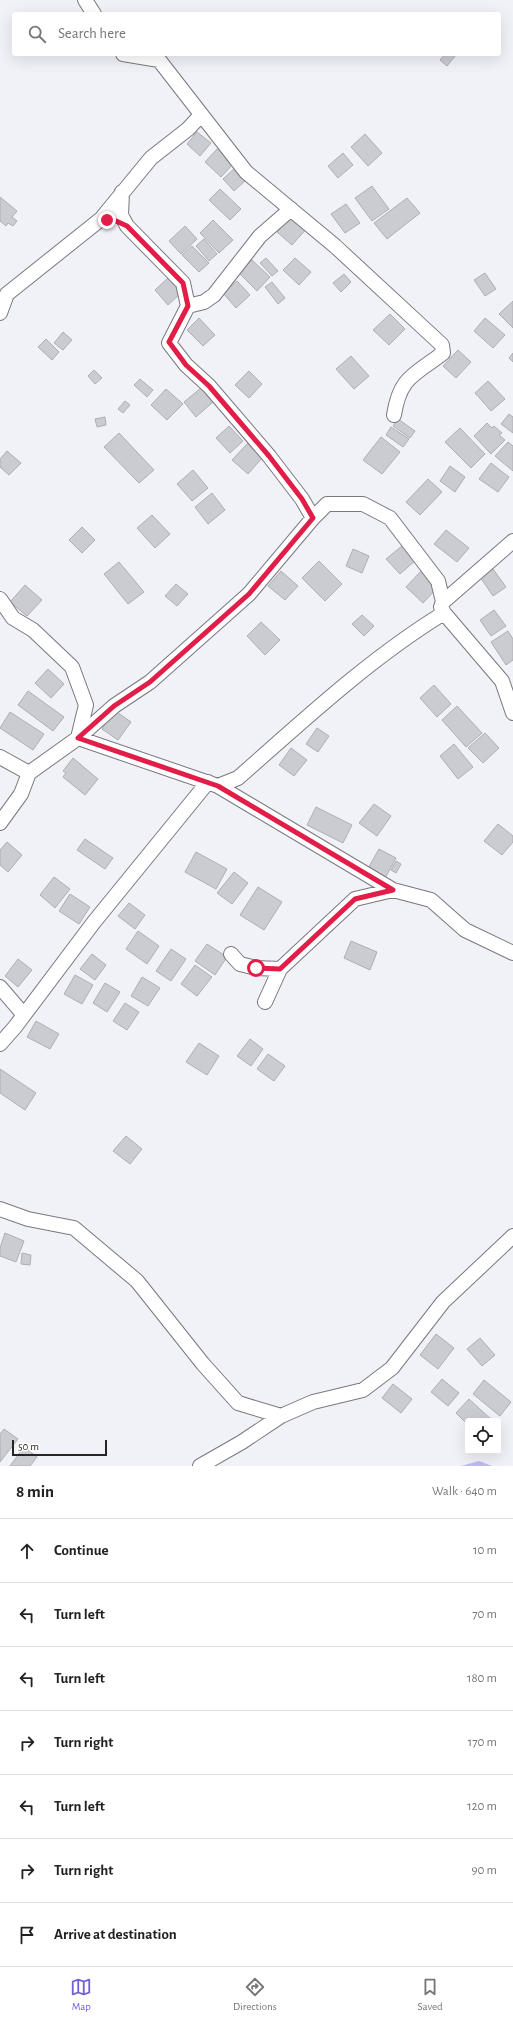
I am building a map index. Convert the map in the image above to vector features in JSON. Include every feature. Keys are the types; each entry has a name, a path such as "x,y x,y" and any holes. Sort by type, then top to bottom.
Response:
{"street":[{"path":"85,0 93,12"},
{"path":"135,56 159,60 188,95 201,115 246,172 335,246 442,345 443,353 406,380 396,399 394,415"},
{"path":"0,312 7,294 100,219 151,158 188,129 201,115"},
{"path":"122,192 121,215 127,226 183,283 188,306 169,342 186,365 209,386 269,456 302,499 313,518"},
{"path":"188,306 204,302 214,296 260,236 291,209"},
{"path":"100,219 116,221 127,226"},
{"path":"0,823 21,794 29,773 78,738 114,706 150,682 249,594 313,518 327,504 363,504 390,518 438,581 443,608 502,681 513,713"},
{"path":"0,1044 24,1015 94,922 213,784 238,778 335,694 424,625 511,547"},
{"path":"0,599 13,618 33,630 72,667 86,705 78,738"},
{"path":"78,738 213,784 393,890 431,900 465,930 513,953"},
{"path":"0,757 29,773"},
{"path":"265,1002 280,969 355,899 393,890"},
{"path":"231,954 240,964 256,968 280,969"},
{"path":"0,987 24,1015"},
{"path":"0,1209 28,1219 74,1228 137,1281 202,1364 238,1403 280,1416"},
{"path":"200,1466 242,1442 280,1416 312,1402 363,1390 392,1368 443,1302 513,1236"}],"shaded area":[{"path":"479,1461 492,1466 461,1466"}],"building":[{"path":"443,56 455,56 447,66 440,60"},
{"path":"197,132 211,143 200,156 187,144"},
{"path":"365,134 382,153 368,166 351,147"},
{"path":"218,148 234,163 221,177 205,162"},
{"path":"343,153 353,165 338,178 328,166"},
{"path":"235,168 246,180 234,191 223,179"},
{"path":"372,186 389,209 372,221 355,198"},
{"path":"220,189 241,209 230,220 209,200"},
{"path":"0,197 17,211 12,217 17,221 13,226 8,223 6,226 0,221"},
{"path":"407,198 420,213 387,239 374,223"},
{"path":"346,204 360,223 345,233 331,214"},
{"path":"294,213 309,226 292,245 277,232"},
{"path":"213,220 233,240 219,253 200,233"},
{"path":"185,226 197,239 181,254 169,241"},
{"path":"204,239 217,254 209,261 196,246"},
{"path":"192,246 209,263 199,272 182,255"},
{"path":"266,258 278,271 272,276 260,263"},
{"path":"295,258 311,272 299,285 283,270"},
{"path":"252,260 270,277 257,291 239,273"},
{"path":"485,273 496,289 485,296 474,280"},
{"path":"344,274 351,282 341,292 333,283"},
{"path":"168,278 181,293 168,305 155,290"},
{"path":"237,281 250,295 236,308 223,293"},
{"path":"272,282 285,298 278,304 265,287"},
{"path":"513,301 513,328 499,314"},
{"path":"390,314 405,329 389,345 373,330"},
{"path":"199,318 215,335 203,346 187,330"},
{"path":"485,318 505,335 493,348 474,331"},
{"path":"63,332 72,340 63,350 54,343"},
{"path":"46,339 59,352 52,360 38,347"},
{"path":"458,350 471,362 456,378 443,366"},
{"path":"513,353 513,362 509,358"},
{"path":"351,356 369,376 354,389 336,369"},
{"path":"94,370 102,378 95,384 88,376"},
{"path":"249,371 262,384 249,398 235,385"},
{"path":"140,379 153,390 147,397 134,385"},
{"path":"488,381 505,399 491,411 475,393"},
{"path":"201,388 213,402 196,417 184,402"},
{"path":"166,389 183,404 167,420 151,405"},
{"path":"125,401 130,405 123,413 118,409"},
{"path":"509,414 513,417 513,433 501,424"},
{"path":"105,417 106,425 97,427 95,419"},
{"path":"398,419 415,431 410,438 393,426"},
{"path":"487,423 492,428 494,426 502,433 499,435 505,440 491,454 474,436"},
{"path":"229,426 243,441 230,453 216,438"},
{"path":"391,427 409,439 403,447 386,435"},
{"path":"460,428 485,454 471,468 445,442"},
{"path":"119,433 154,470 139,483 104,447"},
{"path":"381,437 400,452 382,474 363,460"},
{"path":"508,442 513,446 513,471 495,456"},
{"path":"248,443 263,457 248,474 232,460"},
{"path":"7,451 21,463 9,475 0,467 0,459"},
{"path":"491,463 509,477 498,492 479,479"},
{"path":"450,466 465,477 455,492 440,481"},
{"path":"193,470 208,488 192,501 177,484"},
{"path":"428,479 442,492 420,515 406,502"},
{"path":"212,493 225,510 208,524 195,507"},
{"path":"152,515 170,534 155,548 137,528"},
{"path":"82,527 95,540 82,553 69,540"},
{"path":"446,530 469,548 457,562 434,544"},
{"path":"403,545 416,560 400,574 386,559"},
{"path":"353,549 369,556 362,573 346,566"},
{"path":"319,561 342,584 325,601 302,578"},
{"path":"119,562 144,592 128,604 104,574"},
{"path":"493,569 506,587 493,596 480,577"},
{"path":"281,571 298,586 285,600 268,586"},
{"path":"421,571 438,587 423,603 406,587"},
{"path":"176,584 188,594 177,606 165,596"},
{"path":"25,585 42,600 27,616 10,602"},
{"path":"494,610 506,626 491,636 480,620"},
{"path":"362,615 374,626 364,636 352,624"},
{"path":"261,622 280,640 265,655 247,636"},
{"path":"508,631 513,639 513,660 506,665 491,642"},
{"path":"48,669 64,684 51,698 35,683"},
{"path":"434,685 451,704 437,717 420,698"},
{"path":"28,691 64,717 53,731 18,705"},
{"path":"457,706 482,733 466,747 442,720"},
{"path":"114,710 131,722 118,740 102,729"},
{"path":"10,712 44,734 33,750 0,728"},
{"path":"317,728 329,736 318,752 306,744"},
{"path":"485,733 499,748 483,763 468,748"},
{"path":"454,744 473,767 458,779 440,756"},
{"path":"291,748 307,760 294,776 279,765"},
{"path":"73,758 98,779 85,795 63,777 66,773 63,771"},
{"path":"374,804 391,816 377,836 359,823"},
{"path":"316,807 352,825 343,843 307,825"},
{"path":"498,824 513,836 513,842 502,855 484,841"},
{"path":"85,839 113,858 105,869 77,850"},
{"path":"7,842 22,855 8,872 0,865 0,850"},
{"path":"379,849 396,858 384,880 367,870"},
{"path":"196,852 227,869 216,889 185,872"},
{"path":"396,861 401,864 396,873 391,870"},
{"path":"234,872 248,883 232,904 217,893"},
{"path":"54,877 70,889 55,908 40,895"},
{"path":"258,887 282,902 264,930 240,915"},
{"path":"70,894 90,907 79,924 59,911"},
{"path":"129,903 145,915 135,929 118,916"},
{"path":"138,931 159,946 147,964 126,949"},
{"path":"351,941 377,952 370,970 344,958"},
{"path":"207,944 227,957 215,975 195,961"},
{"path":"171,949 186,959 171,981 156,971"},
{"path":"92,954 106,965 95,980 80,969"},
{"path":"18,959 32,970 18,987 5,976"},
{"path":"195,965 212,977 197,996 181,984"},
{"path":"75,975 93,985 82,1004 64,994"},
{"path":"142,977 160,988 148,1006 131,996"},
{"path":"105,983 120,992 107,1012 93,1003"},
{"path":"125,1003 139,1012 127,1030 113,1021"},
{"path":"36,1021 59,1034 50,1049 27,1037"},
{"path":"250,1039 263,1049 251,1066 237,1056"},
{"path":"199,1043 219,1056 207,1075 186,1062"},
{"path":"268,1054 285,1066 274,1081 257,1069"},
{"path":"0,1069 36,1093 25,1110 0,1093"},
{"path":"126,1136 142,1149 130,1164 113,1151"},
{"path":"5,1233 24,1241 16,1262 0,1256 0,1248"},
{"path":"22,1253 31,1255 30,1265 21,1264"},
{"path":"436,1334 454,1348 438,1369 420,1355"},
{"path":"480,1338 495,1355 482,1366 467,1349"},
{"path":"442,1379 459,1393 448,1406 431,1392"},
{"path":"484,1380 511,1402 500,1416 473,1394"},
{"path":"393,1384 412,1399 401,1413 382,1398"},
{"path":"469,1399 490,1418 465,1418 465,1422 456,1413"},
{"path":"4,1429 18,1439 0,1462 0,1434"},
{"path":"24,1447 37,1457 30,1466 10,1466"}],"route":[{"path":"107,220 116,221 127,226 183,283 188,306 169,342 186,365 209,386 269,456 302,499 313,518 249,594 150,682 114,706 78,738 218,786 393,890 355,899 280,969 256,968"}]}
